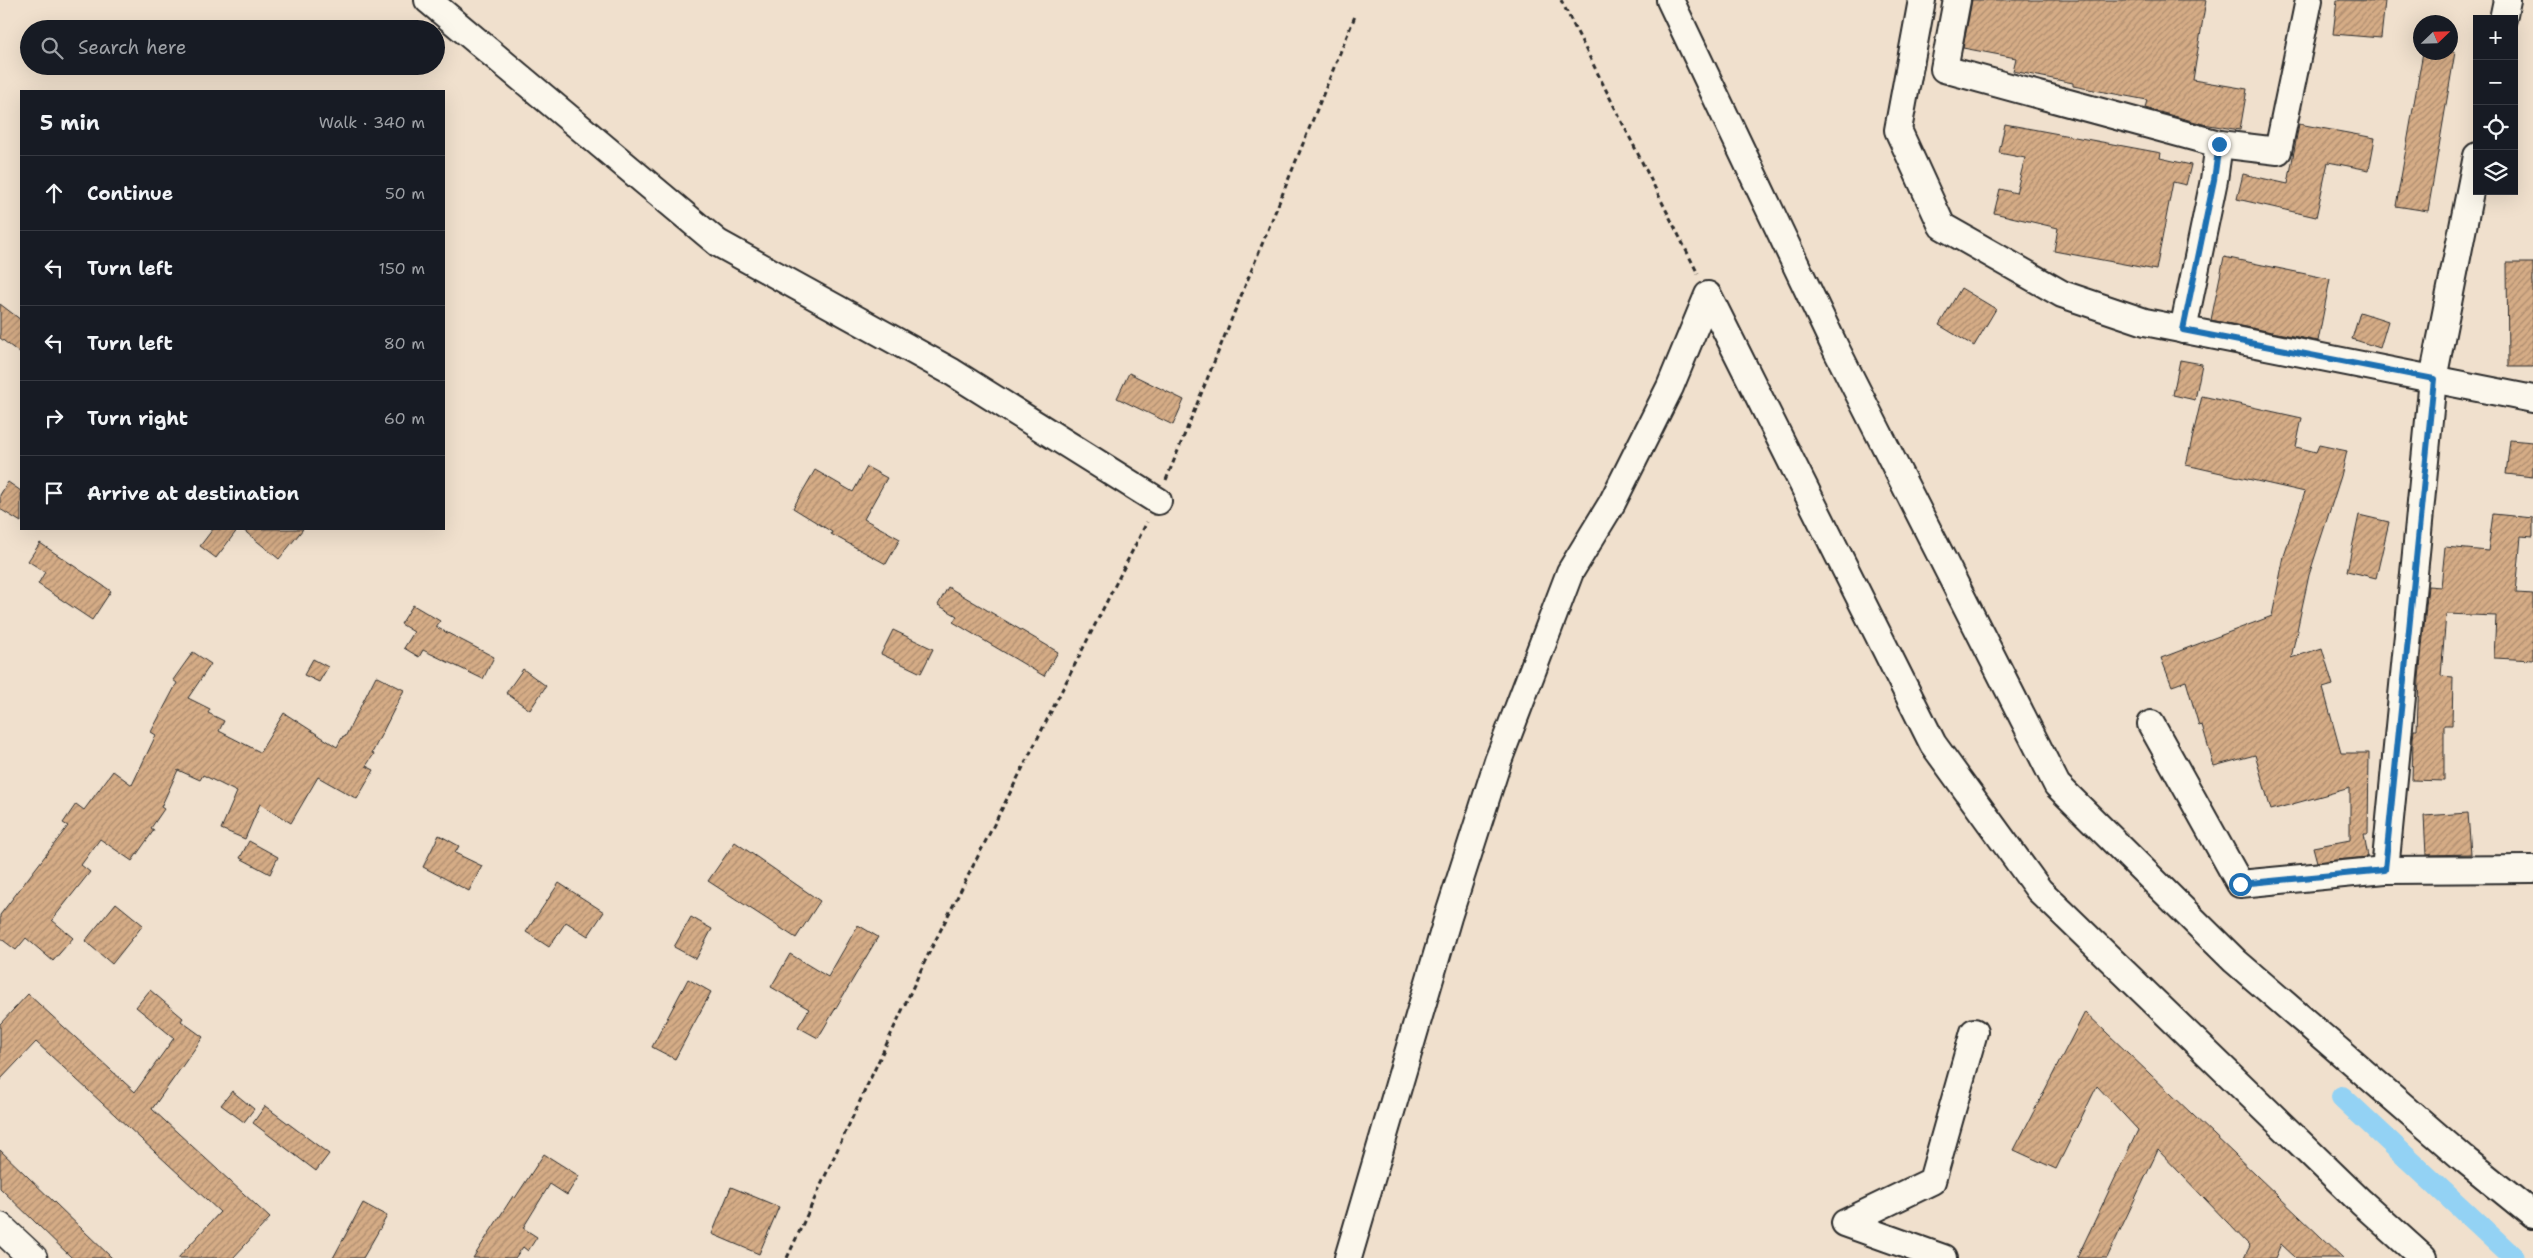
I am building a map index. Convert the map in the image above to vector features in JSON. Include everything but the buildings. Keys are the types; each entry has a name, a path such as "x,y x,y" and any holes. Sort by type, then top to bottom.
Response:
{"highway":[{"path":"0,1227 33,1258"}],"street":[{"path":"428,0 718,243 952,372 1158,501"},
{"path":"1670,0 1834,345 2057,785 2235,961 2464,1159 2533,1215"},
{"path":"1922,0 1898,130 1942,226 2062,294 2145,322 2533,399"},
{"path":"1957,0 1944,69 2219,144 2278,151 2309,0"},
{"path":"2504,15 2507,0"},
{"path":"2183,330 2214,180 2219,144"},
{"path":"2385,870 2434,379 2473,177"},
{"path":"1348,1258 1448,917 1505,743 1570,572 1612,503 1670,387 1708,295"},
{"path":"1708,295 1932,744 2039,890 2361,1202 2423,1258"},
{"path":"2151,724 2240,884 2385,870 2533,869"},
{"path":"1942,1258 1846,1223 1932,1181 1974,1032"}],"path":[{"path":"1562,0 1708,295"},
{"path":"787,1258 926,959 1158,501 1355,16"}],"waterway":[{"path":"2342,1097 2514,1258"}],"route":[{"path":"2219,144 2214,180 2183,330 2434,379 2385,870 2240,884"}]}
